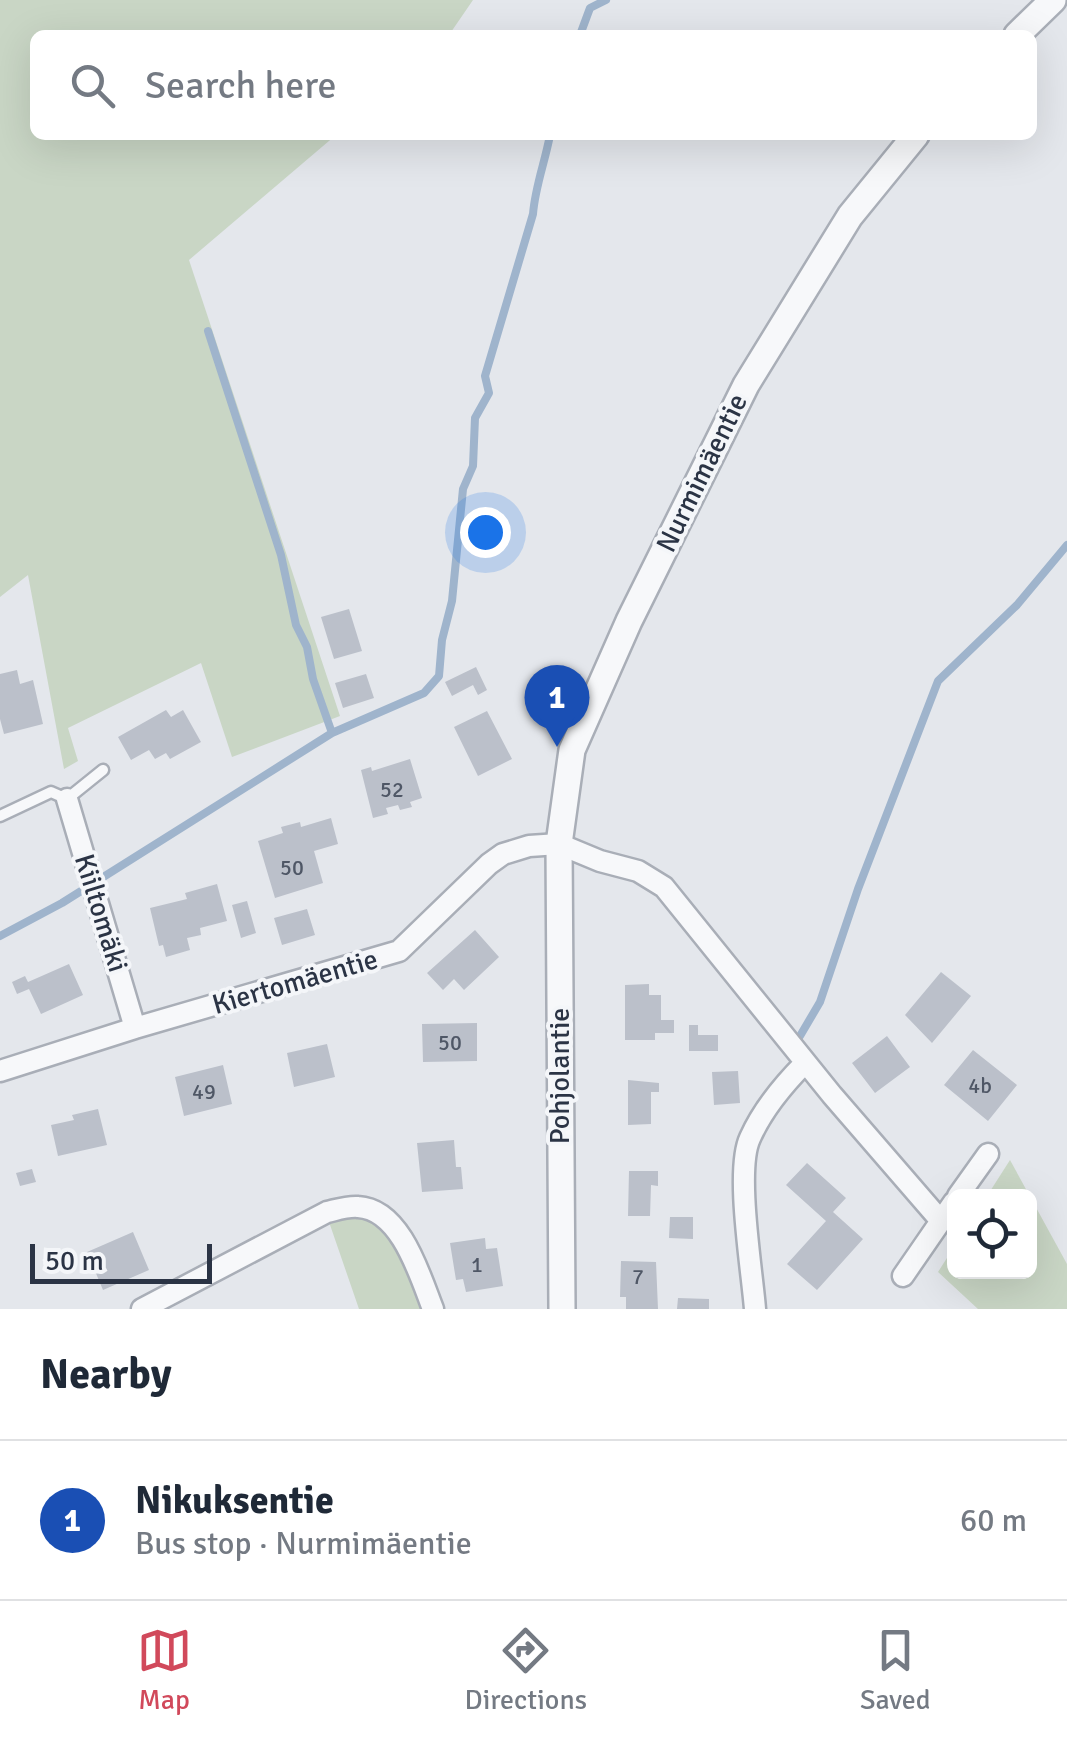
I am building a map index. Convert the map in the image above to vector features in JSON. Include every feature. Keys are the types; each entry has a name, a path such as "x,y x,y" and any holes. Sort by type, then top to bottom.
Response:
{"street":[{"path":"1022,30 1053,0"},
{"name":"Nurmimäentie","path":"558,844 572,750 629,620 746,385 850,216 912,140"},
{"name":"Kiiltomäki","path":"67,800 134,1028"},
{"path":"558,844 638,871 664,887 806,1063 941,1221"},
{"name":"Kiertomäentie","path":"0,1071 399,952 503,854 529,846 558,844"},
{"name":"Pohjolantie","path":"558,844 562,1309"},
{"path":"755,1309 745,1188 748,1140 789,1080 806,1063"},
{"path":"963,1189 988,1154"},
{"path":"142,1309 327,1212 359,1206 384,1216 409,1248 433,1309"},
{"path":"903,1276 947,1212"}],"lane":[{"path":"0,816 52,792 67,800 103,770"}],"green space":[{"path":"0,0 473,0 452,30 30,30 30,140 330,140 189,260 340,716 232,757 201,663 68,728 78,761 64,769 28,575 0,597"},
{"path":"1010,1160 1026,1189 991,1189"},
{"path":"1037,1209 1067,1264 1067,1309 978,1309 938,1272 947,1258 947,1279 1037,1279"},
{"path":"361,1216 393,1245 420,1309 359,1309 328,1219"}],"building":[{"path":"349,609 362,651 334,659 321,617"},
{"path":"476,667 487,690 478,695 473,685 452,696 445,682"},
{"path":"17,670 20,684 33,680 43,724 4,734 0,674"},
{"path":"366,674 374,698 343,708 335,683"},
{"path":"166,710 171,717 183,710 201,742 170,759 166,753 155,759 149,750 131,760 118,737"},
{"path":"487,711 512,759 478,776 454,727"},
{"path":"410,759 422,798 410,802 412,807 386,808 388,814 373,818 361,770 371,767 372,771"},
{"path":"331,818 338,844 314,851 323,883 275,898 258,841 283,833 281,827 300,822 301,827"},
{"path":"217,884 227,921 200,928 201,935 187,938 190,950 166,957 163,945 159,946 150,908 187,899 185,893"},
{"path":"247,901 256,933 241,938 232,905"},
{"path":"307,909 315,935 282,945 274,918"},
{"path":"475,930 499,957 464,990 454,979 443,990 427,973"},
{"path":"69,964 83,995 41,1014 29,989 17,994 12,982 25,976 28,982"},
{"path":"941,972 971,996 932,1043 905,1015"},
{"path":"649,984 649,995 661,995 661,1020 674,1020 674,1033 655,1033 655,1040 625,1040 625,985"},
{"path":"477,1023 477,1061 423,1062 422,1024"},
{"path":"689,1025 698,1025 698,1035 718,1035 718,1051 689,1051"},
{"path":"887,1036 910,1067 875,1093 852,1063"},
{"path":"327,1044 335,1077 294,1087 287,1053"},
{"path":"973,1050 1017,1085 988,1121 944,1085"},
{"path":"223,1065 232,1104 184,1116 175,1077"},
{"path":"738,1071 740,1103 714,1105 712,1072"},
{"path":"628,1080 659,1083 659,1092 651,1092 651,1124 628,1125"},
{"path":"98,1109 107,1145 58,1156 51,1125"},
{"path":"454,1140 463,1189 422,1192 417,1143"},
{"path":"807,1163 846,1198 833,1212 863,1239 817,1290 787,1264 826,1221 786,1185"},
{"path":"32,1169 36,1182 20,1186 16,1173"},
{"path":"629,1171 658,1171 658,1186 651,1185 650,1216 628,1216"},
{"path":"670,1217 693,1217 693,1239 669,1238"},
{"path":"133,1232 149,1270 103,1290 87,1252"},
{"path":"485,1238 486,1249 497,1248 503,1286 466,1292 463,1279 456,1280 450,1243"},
{"path":"621,1261 656,1262 658,1309 626,1309 626,1297 620,1297"},
{"path":"678,1298 709,1299 709,1309 677,1309"}],"waterway":[{"path":"582,30 590,8 606,0"},
{"path":"0,936 62,903 332,733 424,693 439,676 442,640 452,601 463,489 473,466 475,418 489,393 485,376 533,214 549,140"},
{"path":"208,331 281,555 296,625 307,647 313,679 332,733"},
{"path":"800,1036 820,1002 858,889 938,681 1017,605 1067,545"}],"place":[{"name":"Nikuksentie","path":"557,747"}]}
